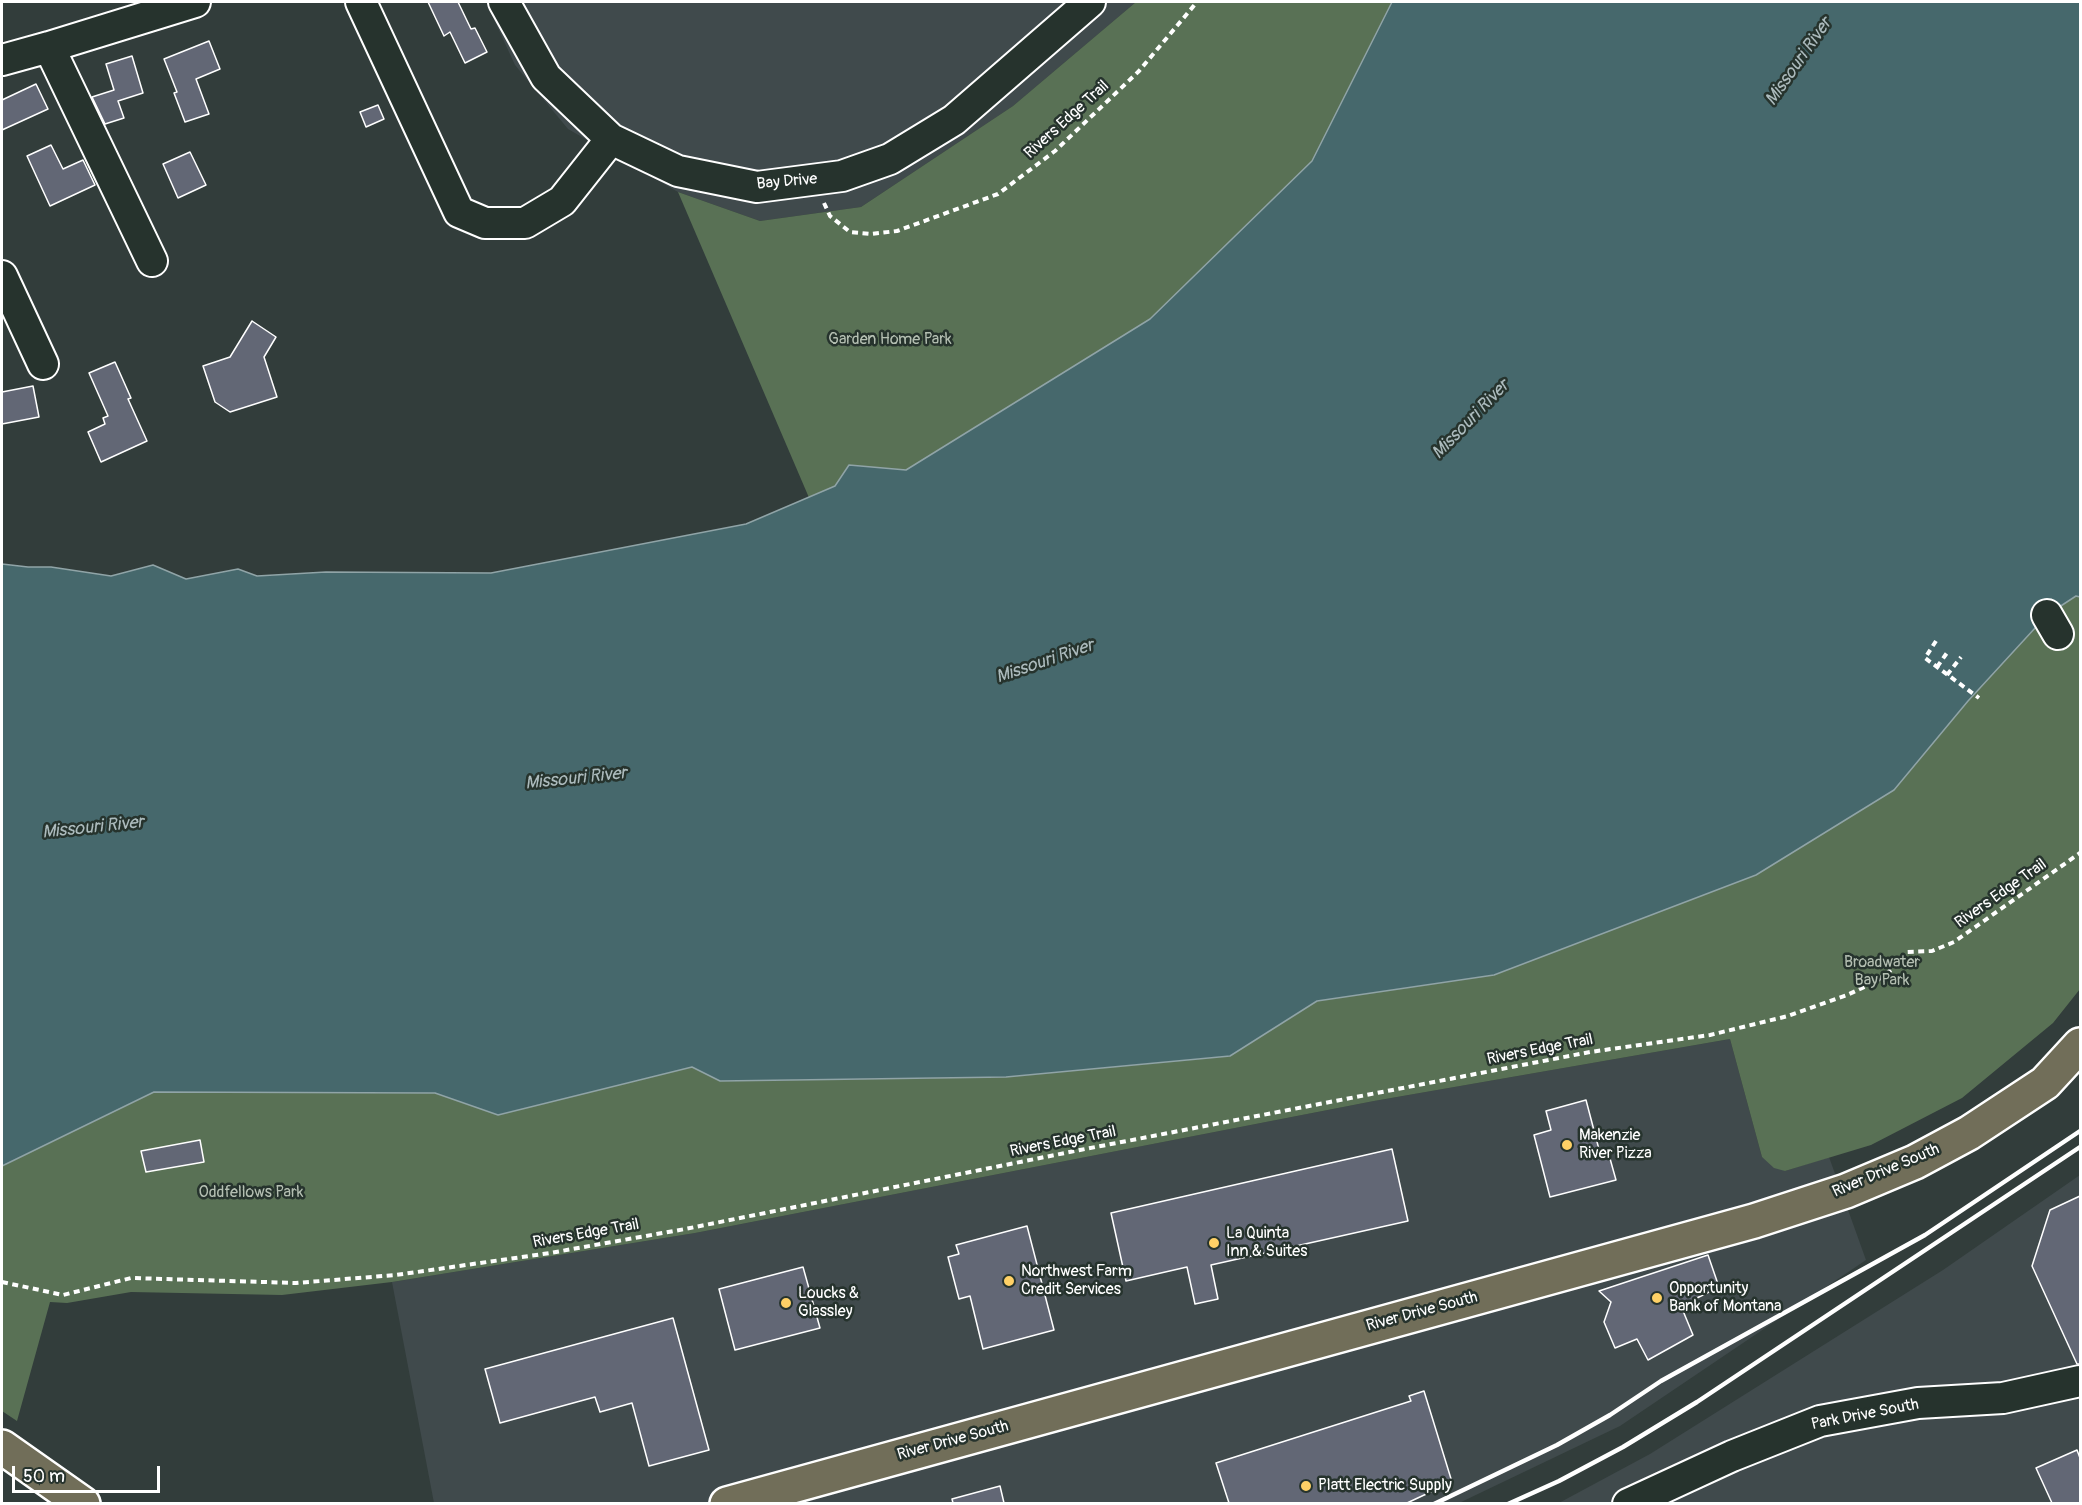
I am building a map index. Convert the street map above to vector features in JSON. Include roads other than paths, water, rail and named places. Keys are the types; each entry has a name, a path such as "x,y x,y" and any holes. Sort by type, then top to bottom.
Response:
{"main road":[{"name":"River Drive South","path":"727,1503 1754,1221 1846,1191 1915,1162 1969,1133 2045,1083 2080,1045"},
{"path":"2,1447 83,1503"}],"street":[{"path":"2,60 195,2"},
{"path":"361,2 459,212 485,223 525,223 562,201 611,139"},
{"name":"Bay Drive","path":"504,2 546,77 611,139 678,171 757,187 842,176 890,159 954,120 1090,2"},
{"path":"49,47 152,261"},
{"path":"2,276 43,364"},
{"name":"Park Drive South","path":"1628,1503 1732,1456 1820,1421 1918,1403 2003,1398 2080,1381"}],"water":[{"name":"Missouri River","path":"1392,2 2080,2 2080,597 2076,596 2047,615 1968,701 1894,790 1756,875 1494,975 1317,1001 1230,1056 1006,1077 720,1081 692,1067 498,1115 435,1093 154,1092 2,1166 2,564 51,567 111,576 153,565 186,579 238,569 257,576 326,572 491,573 746,524 835,486 849,465 906,470 1150,319 1312,161"}],"railway":[{"path":"1434,1504 1557,1445 1610,1415 1661,1381 1925,1235 2080,1131"},
{"path":"1508,1504 1559,1481 1623,1447 1697,1402 2080,1147"}],"place":[{"name":"Makenzie River Pizza","path":"1567,1145"},
{"name":"La Quinta Inn & Suites","path":"1214,1243"},
{"name":"Northwest Farm Credit Services","path":"1009,1281"},
{"name":"Opportunity Bank of Montana","path":"1657,1298"},
{"name":"Loucks & Glassley","path":"786,1303"},
{"name":"Platt Electric Supply","path":"1306,1486"}],"park label":[{"name":"Garden Home Park","path":"890,340"},
{"name":"Broadwater Bay Park","path":"1882,972"},
{"name":"Oddfellows Park","path":"251,1193"}]}
